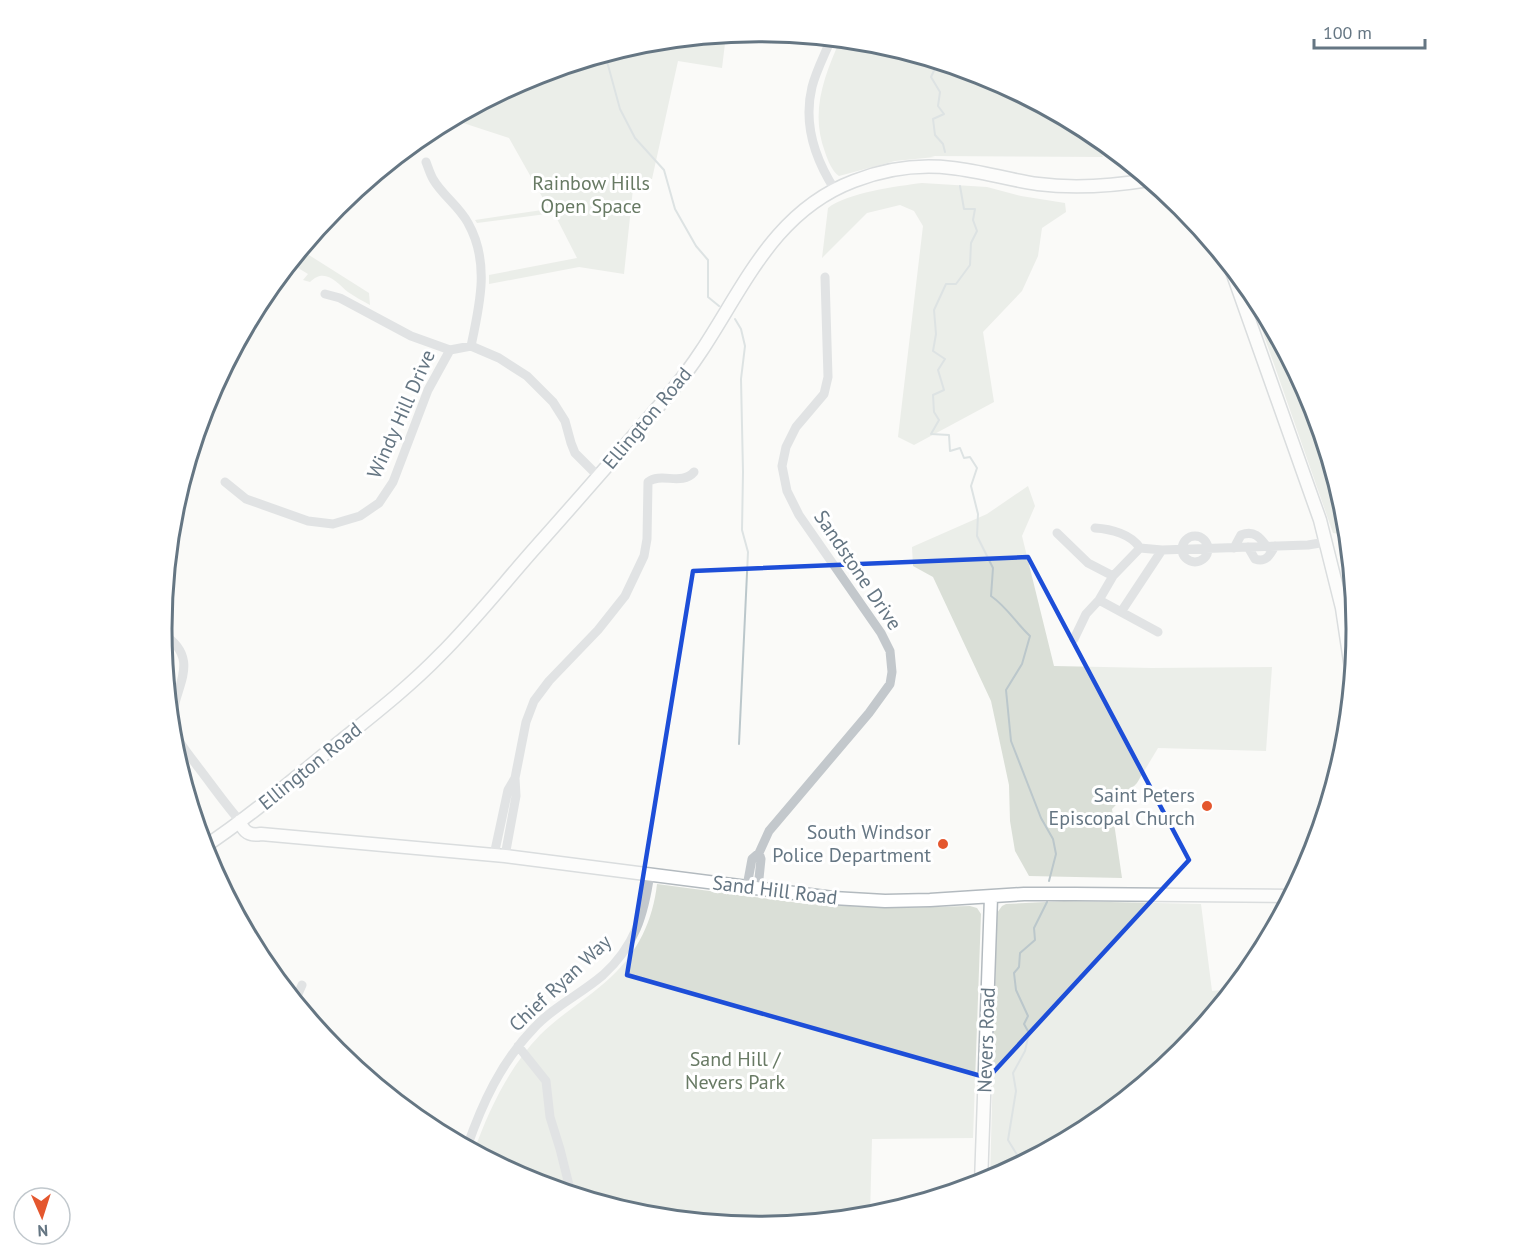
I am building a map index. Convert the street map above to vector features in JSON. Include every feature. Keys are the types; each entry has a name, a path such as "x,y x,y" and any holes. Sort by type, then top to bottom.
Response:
{"main road":[{"name":"Ellington Road","path":"212,841 375,712 439,656 693,365 753,266 797,215 835,190 867,176 886,171 930,167 952,168 1064,187 1090,187 1138,181"},
{"path":"1239,292 1304,472 1345,600"},
{"name":"Sand Hill Road","path":"240,821 249,823 261,834 500,855 833,898 885,901 1074,894 1281,896"},
{"name":"Nevers Road","path":"981,1172 991,897"}],"street":[{"path":"828,46 812,87 809,113 811,141 835,190"},
{"path":"426,162 433,180 468,222 478,246 482,273 481,302 471,346"},
{"name":"Sandstone Drive","path":"753,887 761,860 759,853 769,831 885,691 890,684 892,672 890,651 881,633 799,515 787,491 782,466 786,447 796,427 824,394 828,377 825,277"},
{"path":"325,294 340,298 411,336 450,350 471,346 499,358 527,376 553,402 566,421 575,453 598,476"},
{"name":"Windy Hill Drive","path":"225,483 246,499 308,521 333,524 360,516 379,503 393,482 428,390 450,350"},
{"path":"500,855 516,796 515,778 526,722 534,701 549,681 598,630 625,596 644,556 647,539 648,482 654,478 688,477 694,472"},
{"path":"1095,528 1123,534 1136,541 1140,548"},
{"path":"1057,533 1088,563 1113,576"},
{"path":"1234,548 1241,535 1250,533 1258,535 1271,547"},
{"path":"1140,548 1181,550 1313,545 1326,542"},
{"path":"1248,547 1254,557 1261,561 1267,559 1271,547"},
{"path":"1074,639 1086,614 1099,600 1113,576 1140,548"},
{"path":"1121,612 1162,550"},
{"path":"1099,600 1158,632"},
{"path":"172,640 182,655 184,670 176,700"},
{"path":"183,745 240,821"},
{"name":"Chief Ryan Way","path":"470,1139 480,1110 498,1075 518,1046 555,1008 603,975 633,939 646,899 650,873"},
{"path":"299,993 302,985"},
{"path":"518,1046 546,1081 549,1117 569,1185"}],"highlighted area":[{"path":"1028,557 1189,860 988,1078 627,975 693,571"}],"green space":[{"name":"Rainbow Hills Open Space","path":"725,43 722,68 678,61 652,179 634,179 624,274 579,267 489,284 489,275 577,258 554,213 477,223 475,220 549,209 509,138 462,123 499,103 570,73 644,53"},
{"path":"837,47 874,53 948,73 1019,103 1085,141 1101,153 1103,157 931,156 935,157 895,161 839,176 827,159 819,123 821,95"},
{"path":"922,183 987,187 1021,196 1065,203 1066,212 1042,228 1038,256 1022,291 983,332 994,402 914,445 898,437 923,226 914,211 900,205 867,213 822,258 828,208 859,194"},
{"path":"308,254 369,293 370,305 348,292 335,280 325,276 315,278 310,282 303,280 308,274 297,267"},
{"path":"1260,325 1285,369 1315,440 1335,514 1338,534 1333,533"},
{"path":"1028,486 1035,506 1022,536 1054,666 1272,667 1266,751 1158,748 1137,783 1112,809 1122,878 1029,876 1015,851 1010,821 1009,785 991,701 933,577 913,566 912,547 987,514"},
{"name":"Sand Hill / Nevers Park","path":"657,884 807,904 892,908 970,906 977,908 981,914 973,1138 872,1139 870,1206 797,1215 759,1216 682,1211 607,1196 534,1171 477,1143 509,1075 529,1047 548,1027 594,992 621,967 643,935"},
{"path":"1064,901 1201,904 1212,991 1222,990 1174,1044 1116,1095 1052,1137 990,1168 997,913 1006,904"}],"waterway":[{"path":"607,62 620,109 635,138 664,170 675,209 696,246 708,260 708,297 719,306"},
{"path":"935,69 931,77 940,92 938,106 944,114 933,119 935,135 943,144 945,152"},
{"path":"960,186 964,209 975,209 973,220 977,231 971,243 970,265 956,284 946,284 934,310 936,334 933,351 945,359 938,370 944,390 933,395 934,412 939,420 931,434 949,435 950,451 960,448 964,458 970,457 977,468 971,486 978,514 977,536 993,568 991,596 1030,636 1022,664 1006,690 1011,741 1041,818 1053,839 1056,854 1049,881"},
{"path":"735,319 741,329 745,346 741,379 742,530 748,552 739,744"},
{"path":"1018,1156 1008,1140 1016,1091 1013,1073 1025,1051 1029,1033 1024,1024 1028,1016 1016,990 1014,973 1019,967 1020,953 1035,940 1034,928 1047,902"}],"place":[{"name":"Saint Peters Episcopal Church","path":"1207,806"},
{"name":"South Windsor Police Department","path":"943,844"}]}
